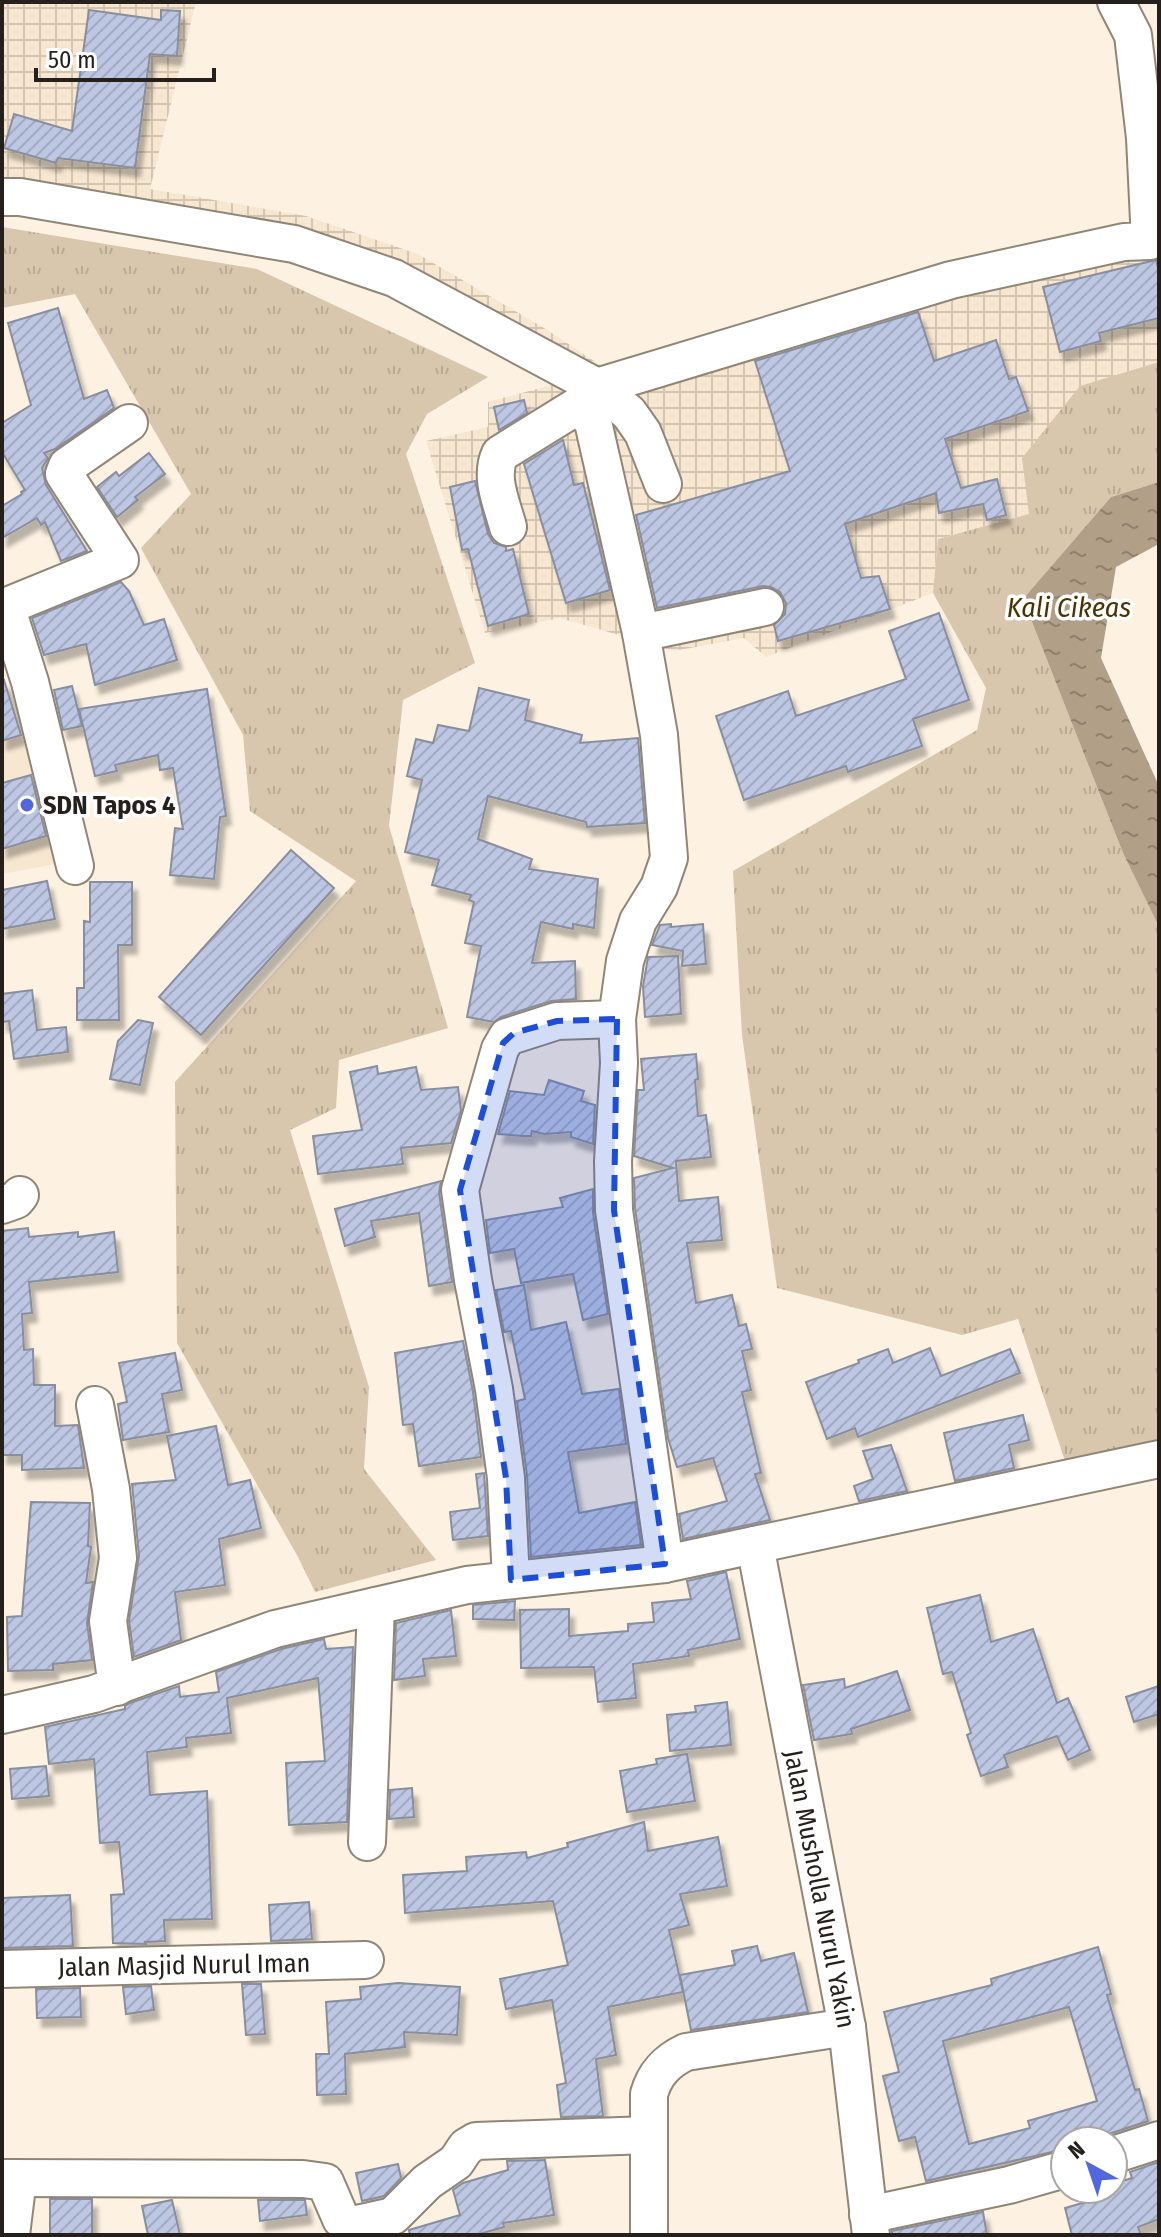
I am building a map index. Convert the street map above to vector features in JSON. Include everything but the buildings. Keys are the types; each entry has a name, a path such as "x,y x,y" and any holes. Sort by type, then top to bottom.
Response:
{"street":[{"path":"508,527 495,477 500,454 588,396 951,280 1124,242 1150,241 1145,138 1133,35 1116,2"},
{"path":"11,197 294,244 394,278 588,396 629,413 643,433 663,484"},
{"path":"588,396 641,633 659,735 669,858 659,887 638,921 630,947 617,1019 619,1063 613,1161 614,1210 665,1564"},
{"path":"75,866 30,682 4,607 120,560 64,474 67,466 129,423"},
{"path":"641,633 765,607"},
{"path":"511,1580 504,1463 460,1190 500,1049 507,1037 557,1021 617,1019"},
{"path":"95,1405 111,1489 118,1558 108,1621 117,1687"},
{"path":"2,1715 117,1687 275,1629 467,1585 665,1564 1159,1459"},
{"name":"Jalan Musholla Nurul Yakin","path":"755,1545 847,2027 869,2225"},
{"path":"367,1842 376,1606"},
{"name":"Jalan Masjid Nurul Iman","path":"2,1969 365,1960"},
{"path":"649,2235 649,2094 658,2073 673,2058 686,2052 847,2027"},
{"path":"11,2235 10,2178 303,2179 325,2182 341,2219 352,2225 393,2216 427,2182 456,2162 466,2147 476,2141 649,2135"},
{"path":"1129,2150 1159,2140"},
{"path":"869,2225 1049,2174"}],"highlighted area":[{"path":"617,1019 614,1210 665,1564 511,1580 506,1478 460,1190 503,1043 514,1033 557,1021"}],"shaded area":[{"path":"2,2 196,2 150,189 306,216 418,254 544,328 617,376 1159,227 1159,362 1080,387 1029,514 938,539 933,593 766,657 744,638 674,651 560,618 485,633 426,441 488,427 488,402 555,384 406,297 269,249 2,207"},
{"name":"SDN Tapos 4","path":"21,688 66,862 2,874 2,695"}],"green space":[{"path":"2,227 257,269 488,377 427,414 406,454 475,663 403,700 389,826 448,1028 339,1060 336,1108 290,1130 369,1387 364,1469 436,1560 315,1592 177,1343 175,1082 356,881 250,811 243,735 141,548 191,494 75,294 2,308"},
{"path":"1159,362 1159,482 1111,497 1023,599 1123,853 1159,927 1159,1441 1066,1464 1018,1319 962,1335 777,1288 742,1035 733,871 977,730 986,688 933,593 938,539 1029,514 1022,458 1080,386"}],"water":[{"name":"Kali Cikeas","path":"1159,482 1159,544 1116,567 1101,658 1159,786 1159,927 1123,853 1023,599 1111,497"}],"place":[{"name":"SDN Tapos 4","path":"27,805"}]}
